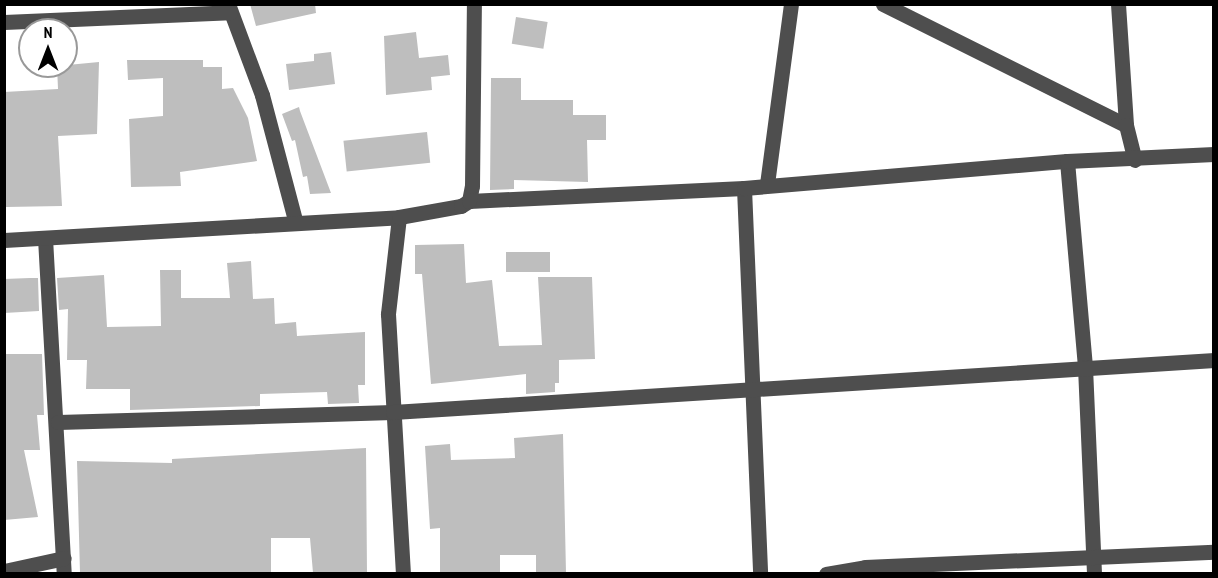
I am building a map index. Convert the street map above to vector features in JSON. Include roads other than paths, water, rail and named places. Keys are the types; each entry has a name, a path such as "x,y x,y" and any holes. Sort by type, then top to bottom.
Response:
{"street":[{"path":"469,201 472,186 474,4"},
{"path":"767,184 791,4"},
{"path":"883,4 1126,125"},
{"path":"1118,4 1126,125 1135,160"},
{"path":"4,22 229,8 262,95 295,220"},
{"path":"4,240 295,220 399,217 448,210 469,201 744,188 767,184 1067,161 1135,160 1214,154"},
{"path":"1067,161 1085,367 1094,573"},
{"path":"744,188 760,573"},
{"path":"399,217 388,314 403,573"},
{"path":"4,571 64,566 58,422 45,238"},
{"path":"58,422 393,412 1214,360"},
{"path":"826,573 865,567 1093,555 1214,552"}]}
